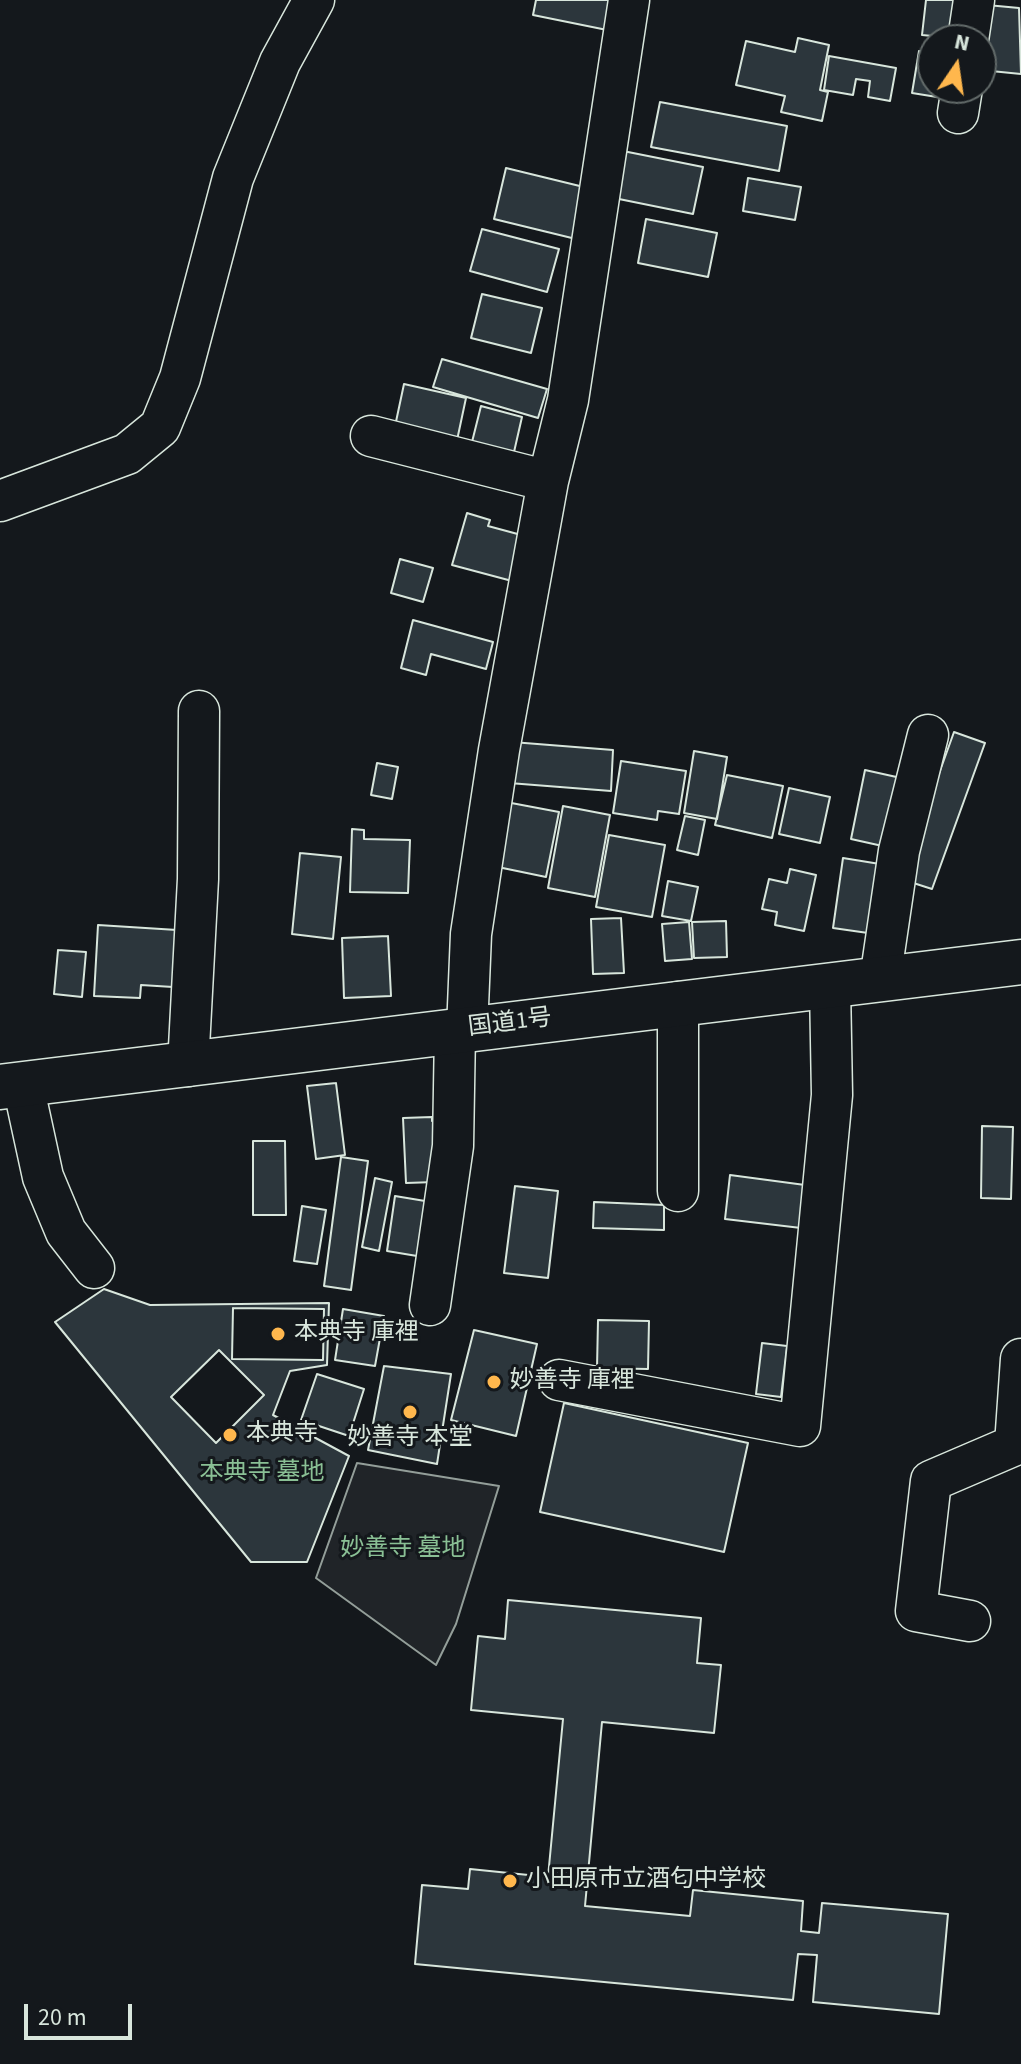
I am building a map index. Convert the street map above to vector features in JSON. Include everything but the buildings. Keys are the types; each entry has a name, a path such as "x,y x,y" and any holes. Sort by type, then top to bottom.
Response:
{"highway":[{"name":"国道1号","path":"12,1086 1021,962"}],"street":[{"path":"0,501 127,454 160,427 180,378 233,178 280,62 314,0"},
{"path":"430,1305 453,1146 471,934 499,750 548,481 568,400 629,0"},
{"path":"970,24 974,0"},
{"path":"371,436 548,481"},
{"path":"188,1066 198,879 199,711"},
{"path":"880,980 899,851 928,735"},
{"path":"559,1380 800,1426 832,1095 830,986"},
{"path":"678,1002 678,1191"},
{"path":"12,1086 43,1177 66,1232 94,1268"},
{"path":"970,1621 916,1611 931,1481 1015,1445 1021,1359"}],"green space":[{"name":"妙善寺 墓地","path":"357,1463 499,1486 456,1624 436,1665 316,1578"}],"place":[{"name":"本典寺 庫裡","path":"278,1334"},
{"name":"妙善寺 庫裡","path":"494,1382"},
{"name":"妙善寺 本堂","path":"410,1412"},
{"name":"本典寺","path":"230,1435"},
{"name":"小田原市立酒匂中学校","path":"510,1881"}],"park label":[{"name":"本典寺 墓地","path":"262,1474"}]}
